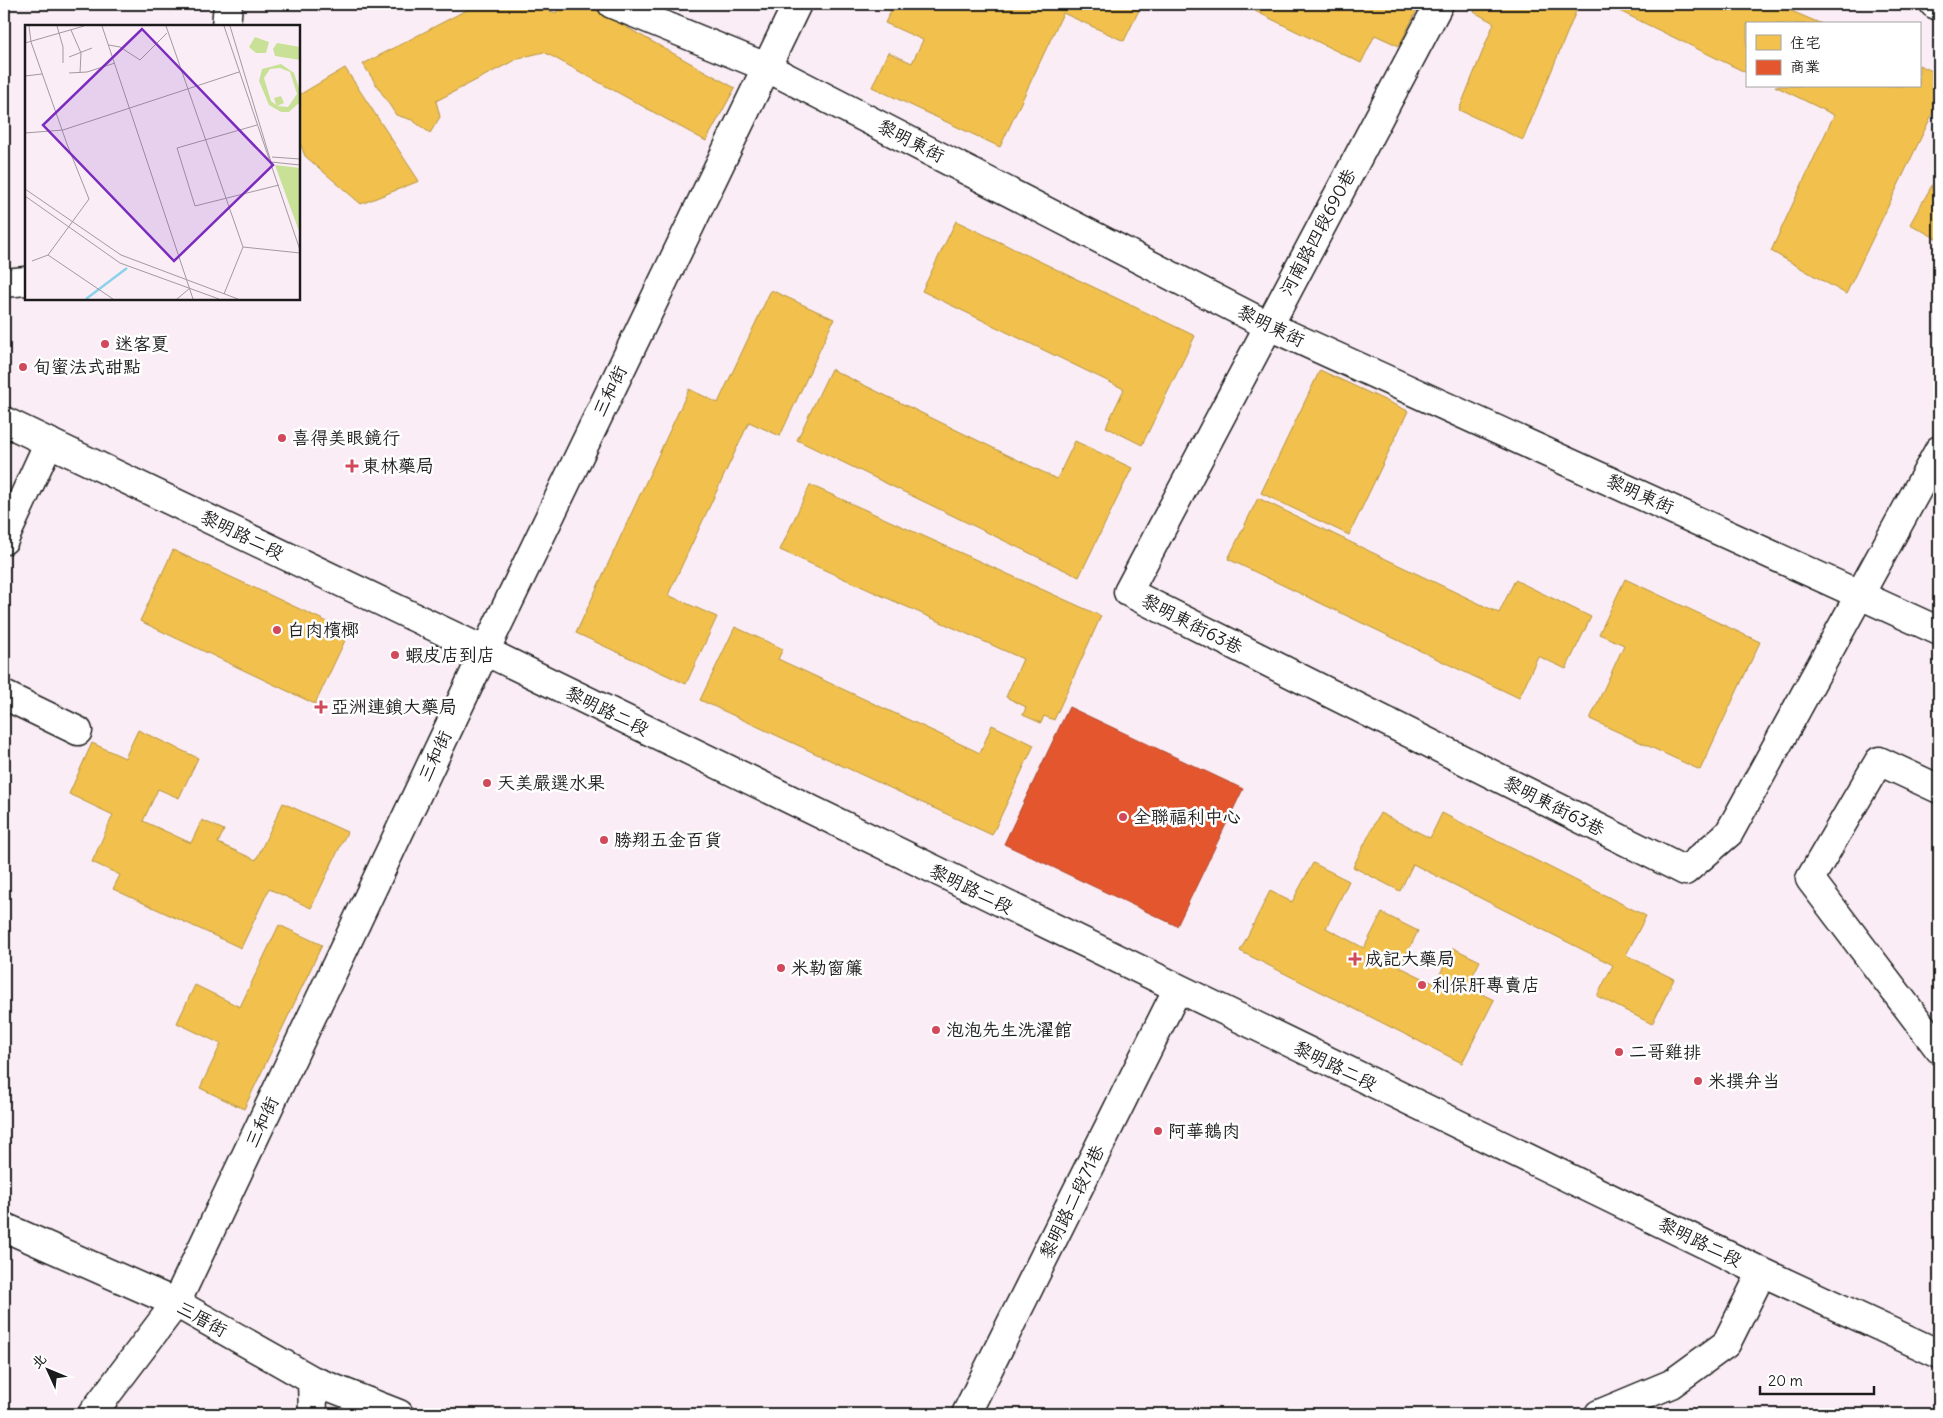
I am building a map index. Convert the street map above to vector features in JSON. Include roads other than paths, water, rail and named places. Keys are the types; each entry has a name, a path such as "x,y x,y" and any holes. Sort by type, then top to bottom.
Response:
{"street":[{"path":"226,25 228,4"},
{"name":"黎明東街","path":"612,4 766,67 1269,326 1939,631"},
{"name":"三和街","path":"92,1414 176,1303 484,651 797,4"},
{"name":"河南路四段690巷","path":"1128,592 1439,4"},
{"path":"1934,4 1939,6"},
{"path":"4,283 25,281"},
{"name":"黎明路二段","path":"4,420 1762,1272 1939,1354"},
{"path":"4,540 49,442"},
{"path":"1860,594 1939,450"},
{"name":"黎明東街63巷","path":"1128,592 1685,871 1729,833 1860,594"},
{"path":"4,695 78,731"},
{"path":"1939,789 1880,761 1810,879 1939,1049"},
{"name":"黎明路二段71巷","path":"966,1414 1178,990"},
{"name":"三厝街","path":"4,1227 176,1303 312,1380 399,1414"},
{"path":"1599,1414 1671,1384 1726,1344 1762,1272"},
{"path":"312,1380 312,1414"}],"place":[{"name":"迷客夏","path":"105,344"},
{"name":"旬蜜法式甜點","path":"23,367"},
{"name":"喜得美眼鏡行","path":"282,438"},
{"name":"東林藥局","path":"352,466"},
{"name":"白肉檳榔","path":"277,630"},
{"name":"蝦皮店到店","path":"395,655"},
{"name":"亞洲連鎖大藥局","path":"321,707"},
{"name":"天美嚴選水果","path":"487,783"},
{"name":"全聯福利中心","path":"1123,817"},
{"name":"勝翔五金百貨","path":"604,840"},
{"name":"成記大藥局","path":"1355,959"},
{"name":"米勒窗簾","path":"781,968"},
{"name":"利保肝專賣店","path":"1422,985"},
{"name":"泡泡先生洗濯館","path":"936,1030"},
{"name":"二哥雞排","path":"1619,1052"},
{"name":"米撰弁当","path":"1698,1081"},
{"name":"阿華鵝肉","path":"1158,1131"}]}
